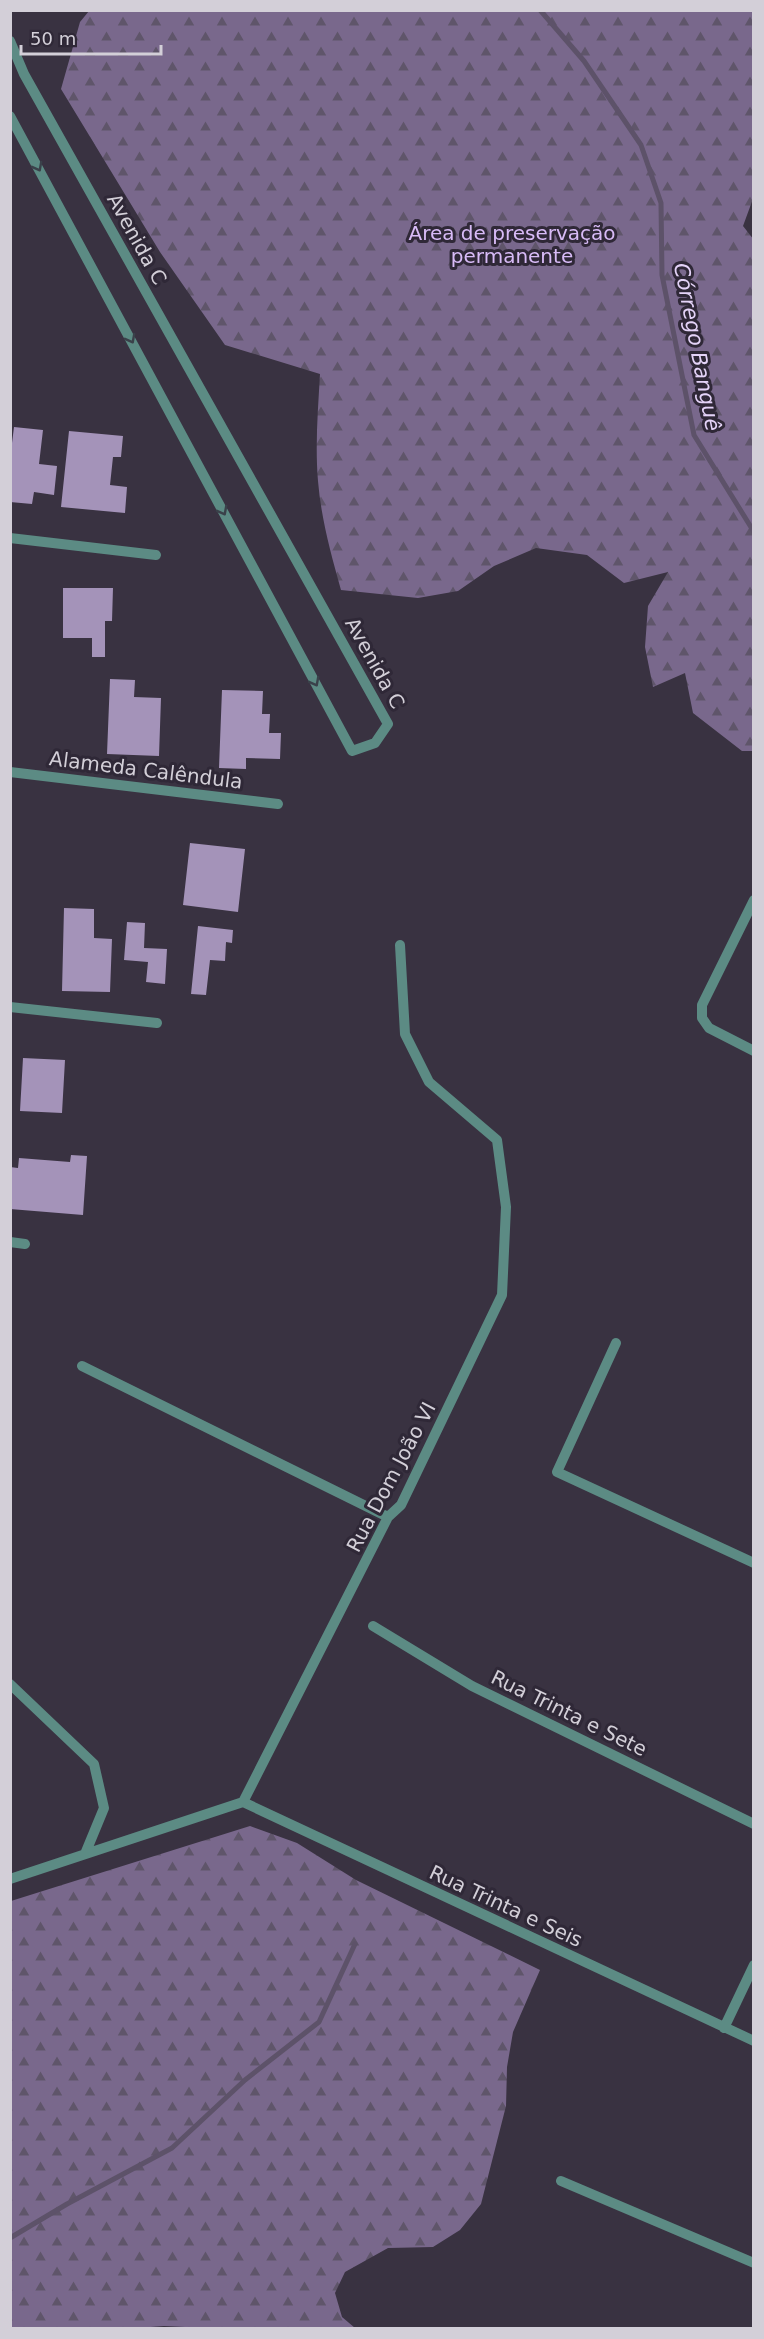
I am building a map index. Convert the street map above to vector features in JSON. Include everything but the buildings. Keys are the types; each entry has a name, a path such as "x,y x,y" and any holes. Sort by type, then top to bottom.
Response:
{"street":[{"name":"Avenida C","path":"10,41 29,84 388,724 375,742 352,751 10,116"},
{"path":"10,538 156,555"},
{"name":"Alameda Calêndula","path":"10,772 278,804"},
{"path":"753,900 702,1005 702,1018 709,1028 753,1051"},
{"name":"Rua Dom João VI","path":"243,1802 388,1517 401,1505 502,1295 506,1207 497,1140 429,1082 405,1034 400,945"},
{"path":"10,1007 158,1023"},
{"path":"10,1242 25,1244"},
{"path":"616,1343 557,1472 753,1563"},
{"path":"82,1366 388,1517"},
{"name":"Rua Trinta e Sete","path":"374,1626 472,1686 753,1824"},
{"path":"10,1684 94,1764 104,1808 85,1854"},
{"path":"10,1879 243,1802"},
{"name":"Rua Trinta e Seis","path":"243,1802 753,2041"},
{"path":"724,2028 753,1965"},
{"path":"561,2181 753,2263"}],"green space":[{"name":"Área de preservação permanente","path":"89,11 753,11 754,196 743,226 754,240 753,751 742,751 693,713 685,673 653,687 645,647 648,606 668,572 624,583 587,555 536,548 494,566 458,591 418,598 341,590 319,495 317,441 320,374 225,345 160,252 61,89 80,22"},
{"path":"250,1826 297,1843 356,1880 540,1970 513,2032 507,2067 506,2106 481,2204 460,2230 433,2247 388,2248 345,2272 335,2293 342,2317 355,2328 164,2326 11,2328 11,1901"}],"waterway":[{"name":"Córrego Banguê","path":"540,10 584,61 641,145 661,203 662,275 694,435 754,532"},
{"path":"10,2238 67,2204 172,2148 245,2080 319,2022 355,1944"}]}
